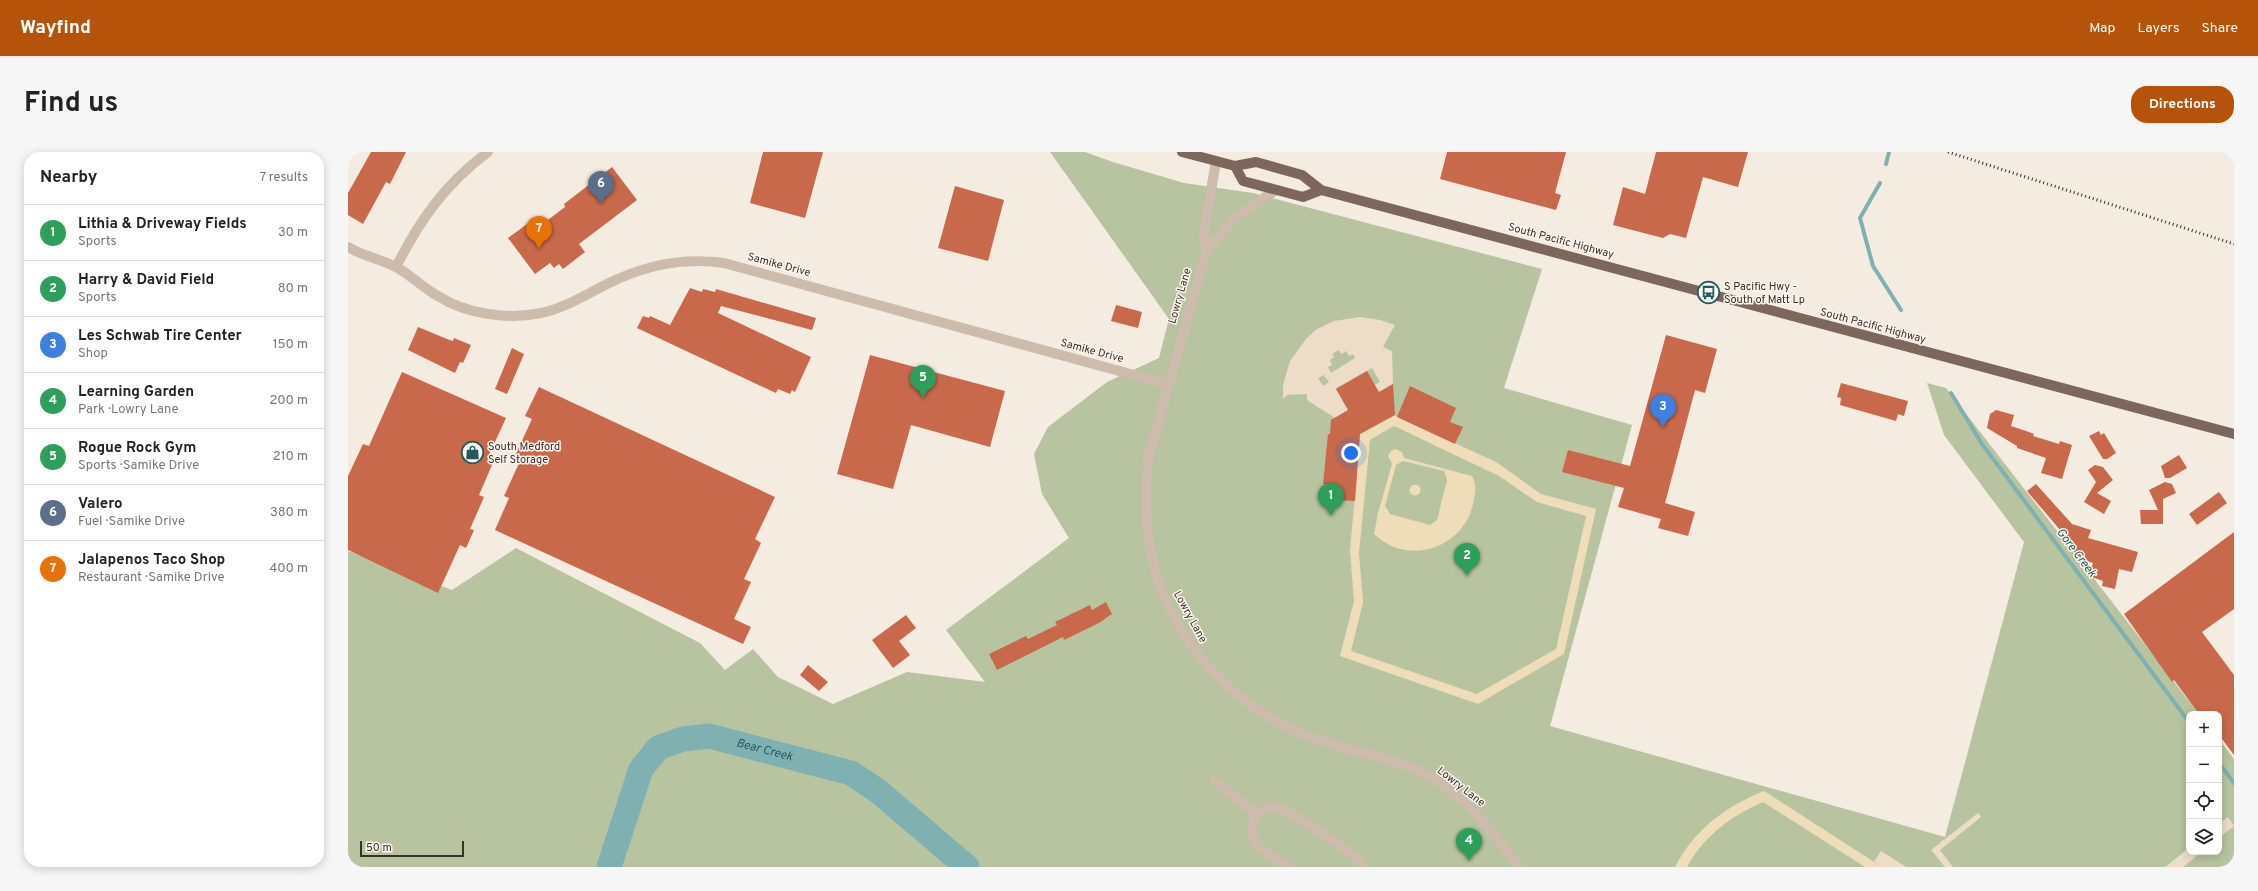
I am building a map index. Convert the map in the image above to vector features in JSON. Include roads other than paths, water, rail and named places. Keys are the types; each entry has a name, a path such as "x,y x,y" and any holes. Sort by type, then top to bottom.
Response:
{"main road":[{"name":"South Pacific Highway","path":"1182,152 1235,166 1256,162 1302,175 1321,190 2234,434"},
{"path":"1235,166 1243,181 1303,197 1321,190"}],"street":[{"path":"396,267 415,230 434,203 454,180 488,152"},
{"name":"Lowry Lane","path":"1216,161 1204,232 1206,252 1167,384 1148,459 1145,488 1150,546 1157,578 1172,613 1196,652 1240,699 1276,721 1314,739 1390,758 1430,777 1453,793 1479,816 1519,867"},
{"name":"Lowry Lane","path":"1206,252 1235,217 1276,190"},
{"name":"Samike Drive","path":"348,247 396,267 438,296 453,304 495,315 520,316 541,313 567,305 606,284 641,269 659,264 702,260 724,263 1167,384"},
{"path":"1215,781 1257,815"},
{"path":"1289,867 1256,845 1252,835 1252,825 1257,815 1265,808 1274,807 1289,812 1357,858 1363,867"}],"waterway":[{"name":"Gore Creek","path":"1886,164 1889,152"},
{"name":"Gore Creek","path":"1880,183 1860,218 1873,266 1901,310"},
{"name":"Gore Creek","path":"1951,393 1982,444 2186,718"},
{"name":"Bear Creek","path":"609,867 641,769 658,748 683,739 709,736 851,773 878,791 967,867"},
{"name":"Gore Creek","path":"2222,767 2234,783"}],"railway":[{"path":"1948,152 2234,244"}],"place":[{"name":"Valero","path":"601,204"},
{"name":"Jalapenos Taco Shop","path":"539,249"},
{"name":"S Pacific Hwy - South of Matt Lp","path":"1709,293"},
{"name":"Rogue Rock Gym","path":"923,398"},
{"name":"Les Schwab Tire Center","path":"1663,427"},
{"name":"South Medford Self Storage","path":"473,453"},
{"name":"Lithia & Driveway Fields","path":"1331,516"},
{"name":"Harry & David Field","path":"1467,576"},
{"name":"Learning Garden","path":"1469,861"}]}
